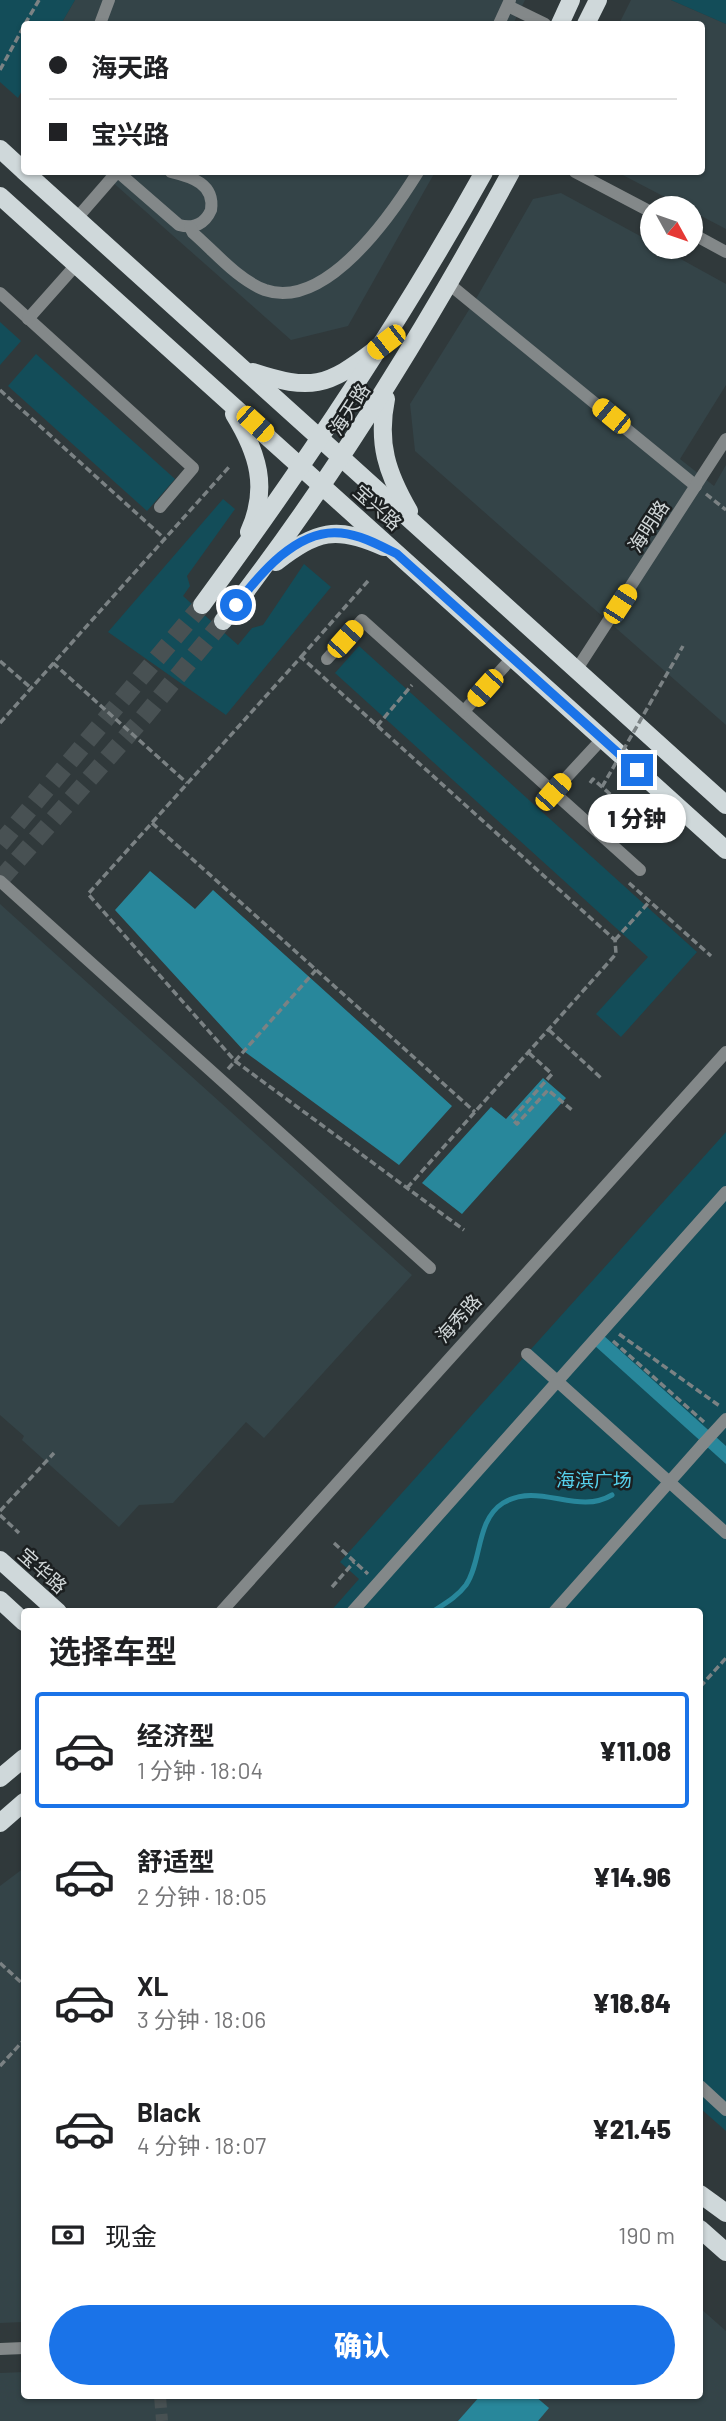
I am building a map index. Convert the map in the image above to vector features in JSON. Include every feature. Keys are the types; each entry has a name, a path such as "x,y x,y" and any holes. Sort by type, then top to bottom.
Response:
{"main road":[{"path":"561,21 571,0"},
{"path":"588,21 598,0"},
{"name":"宝兴路","path":"4,159 21,169"},
{"name":"宝兴路","path":"29,175 726,805"},
{"name":"海天路","path":"202,605 302,467 386,342 482,175"},
{"name":"海天路","path":"223,621 343,458 449,284 509,175"},
{"name":"宝兴路","path":"0,196 726,850"},
{"path":"245,369 291,384 315,383 351,369 386,342"},
{"path":"388,387 382,417 384,460 392,481 418,526"},
{"path":"223,396 247,434 260,468 256,516 238,555"},
{"path":"261,572 300,544 328,533 362,538 397,554"},
{"name":"宝华路","path":"0,1560 54,1608"},
{"path":"0,1600 21,1619"},
{"path":"0,1778 21,1760"},
{"path":"0,1823 21,1805"},
{"path":"703,2196 726,2213"},
{"path":"703,2233 726,2252"}],"street":[{"path":"101,21 108,0"},
{"path":"500,21 509,3 540,21"},
{"path":"77,218 115,175"},
{"path":"121,175 174,221 190,226 206,220 211,210 212,198 200,182 180,175"},
{"path":"190,226 193,233 259,287 275,292 300,290 329,275 358,251 384,221 416,175"},
{"path":"581,175 640,206"},
{"path":"704,240 726,252"},
{"path":"29,319 76,265"},
{"path":"449,284 696,486"},
{"path":"0,293 193,468 160,507"},
{"name":"海明路","path":"576,669 726,439"},
{"path":"327,659 362,620 640,870"},
{"path":"464,711 513,657"},
{"path":"553,792 602,738"},
{"path":"0,881 430,1268"},
{"name":"海秀路","path":"225,1608 726,1052"},
{"path":"355,1608 726,1192"},
{"path":"527,1354 726,1533"},
{"path":"558,1608 726,1419"},
{"path":"703,2089 726,2110"},
{"path":"0,2349 21,2348"}],"path":[{"path":"27,21 39,0"},
{"path":"0,70 21,32"},
{"path":"0,390 165,539"},
{"path":"0,723 229,467"},
{"path":"696,486 726,510"},
{"path":"368,580 88,894 235,1061 464,1230"},
{"path":"602,787 683,646"},
{"path":"300,657 614,940 616,954 407,1188"},
{"path":"0,661 31,688"},
{"path":"53,663 187,783"},
{"path":"377,726 422,674"},
{"path":"591,781 602,787 642,826"},
{"path":"152,823 475,1112"},
{"path":"614,940 650,901"},
{"path":"220,1079 317,970"},
{"path":"549,1030 601,1078"},
{"path":"528,1053 552,1074 512,1119 517,1124 548,1090 572,1110"},
{"path":"605,1328 726,1410"},
{"path":"605,1328 715,1432"},
{"path":"19,1533 0,1513 54,1453"},
{"path":"334,1543 378,1582"},
{"path":"332,1587 355,1562"},
{"path":"703,1684 726,1658"},
{"path":"0,1963 21,1981"},
{"path":"0,2066 21,2043"}],"shaded area":[{"path":"75,0 525,0 514,21 63,21"},
{"path":"631,0 671,0 726,24 726,229 704,217 704,196 663,196 623,175 705,175 705,21 620,21"},
{"path":"104,175 433,175 348,326 291,340"},
{"path":"561,193 640,236 640,259 681,259 726,284 726,385 680,459 714,486 726,465 726,725 415,451 410,404 477,297 533,199"},
{"path":"150,871 195,909 213,890 452,1106 399,1165 245,1052 115,910"},
{"path":"0,904 412,1275 264,1438 246,1422 173,1503 139,1505 119,1527 22,1440 24,1436 0,1415"},
{"path":"543,1078 566,1098 462,1214 422,1183 491,1107 506,1119"},
{"path":"603,1335 726,1446 726,1464 594,1345"},
{"path":"21,1870 21,2322 0,2323 0,1886"},
{"path":"703,2311 726,2331 726,2421 0,2421 0,2373 21,2372 21,2399 703,2399"},
{"path":"477,2399 538,2399 549,2408 538,2421 458,2421"}],"green space":[{"path":"0,0 75,0 63,21 21,21 21,92 18,98 0,82"},
{"path":"671,0 726,0 726,24"},
{"path":"0,322 21,341 0,365"},
{"path":"36,354 175,479 147,511 8,386"},
{"path":"223,499 235,509 187,576 190,586 183,596 238,645 252,628 263,625 304,564 331,587 226,715 108,632"},
{"path":"359,646 697,952 621,1037 596,1014 648,957 335,673"},
{"name":"海滨广场","path":"726,1132 726,2131 703,2111 703,1608 334,1608 359,1579 340,1562"}],"waterway":[{"path":"438,1608 466,1585 488,1520 494,1510 503,1503 530,1495 585,1502 612,1495"}],"tunnel":[{"path":"0,844 202,605"},
{"path":"0,880 143,718 223,621"},
{"path":"160,2399 162,2421"}],"route":[{"path":"236,605 261,572 300,544 328,533 340,532 362,538 397,554 637,770"}]}
